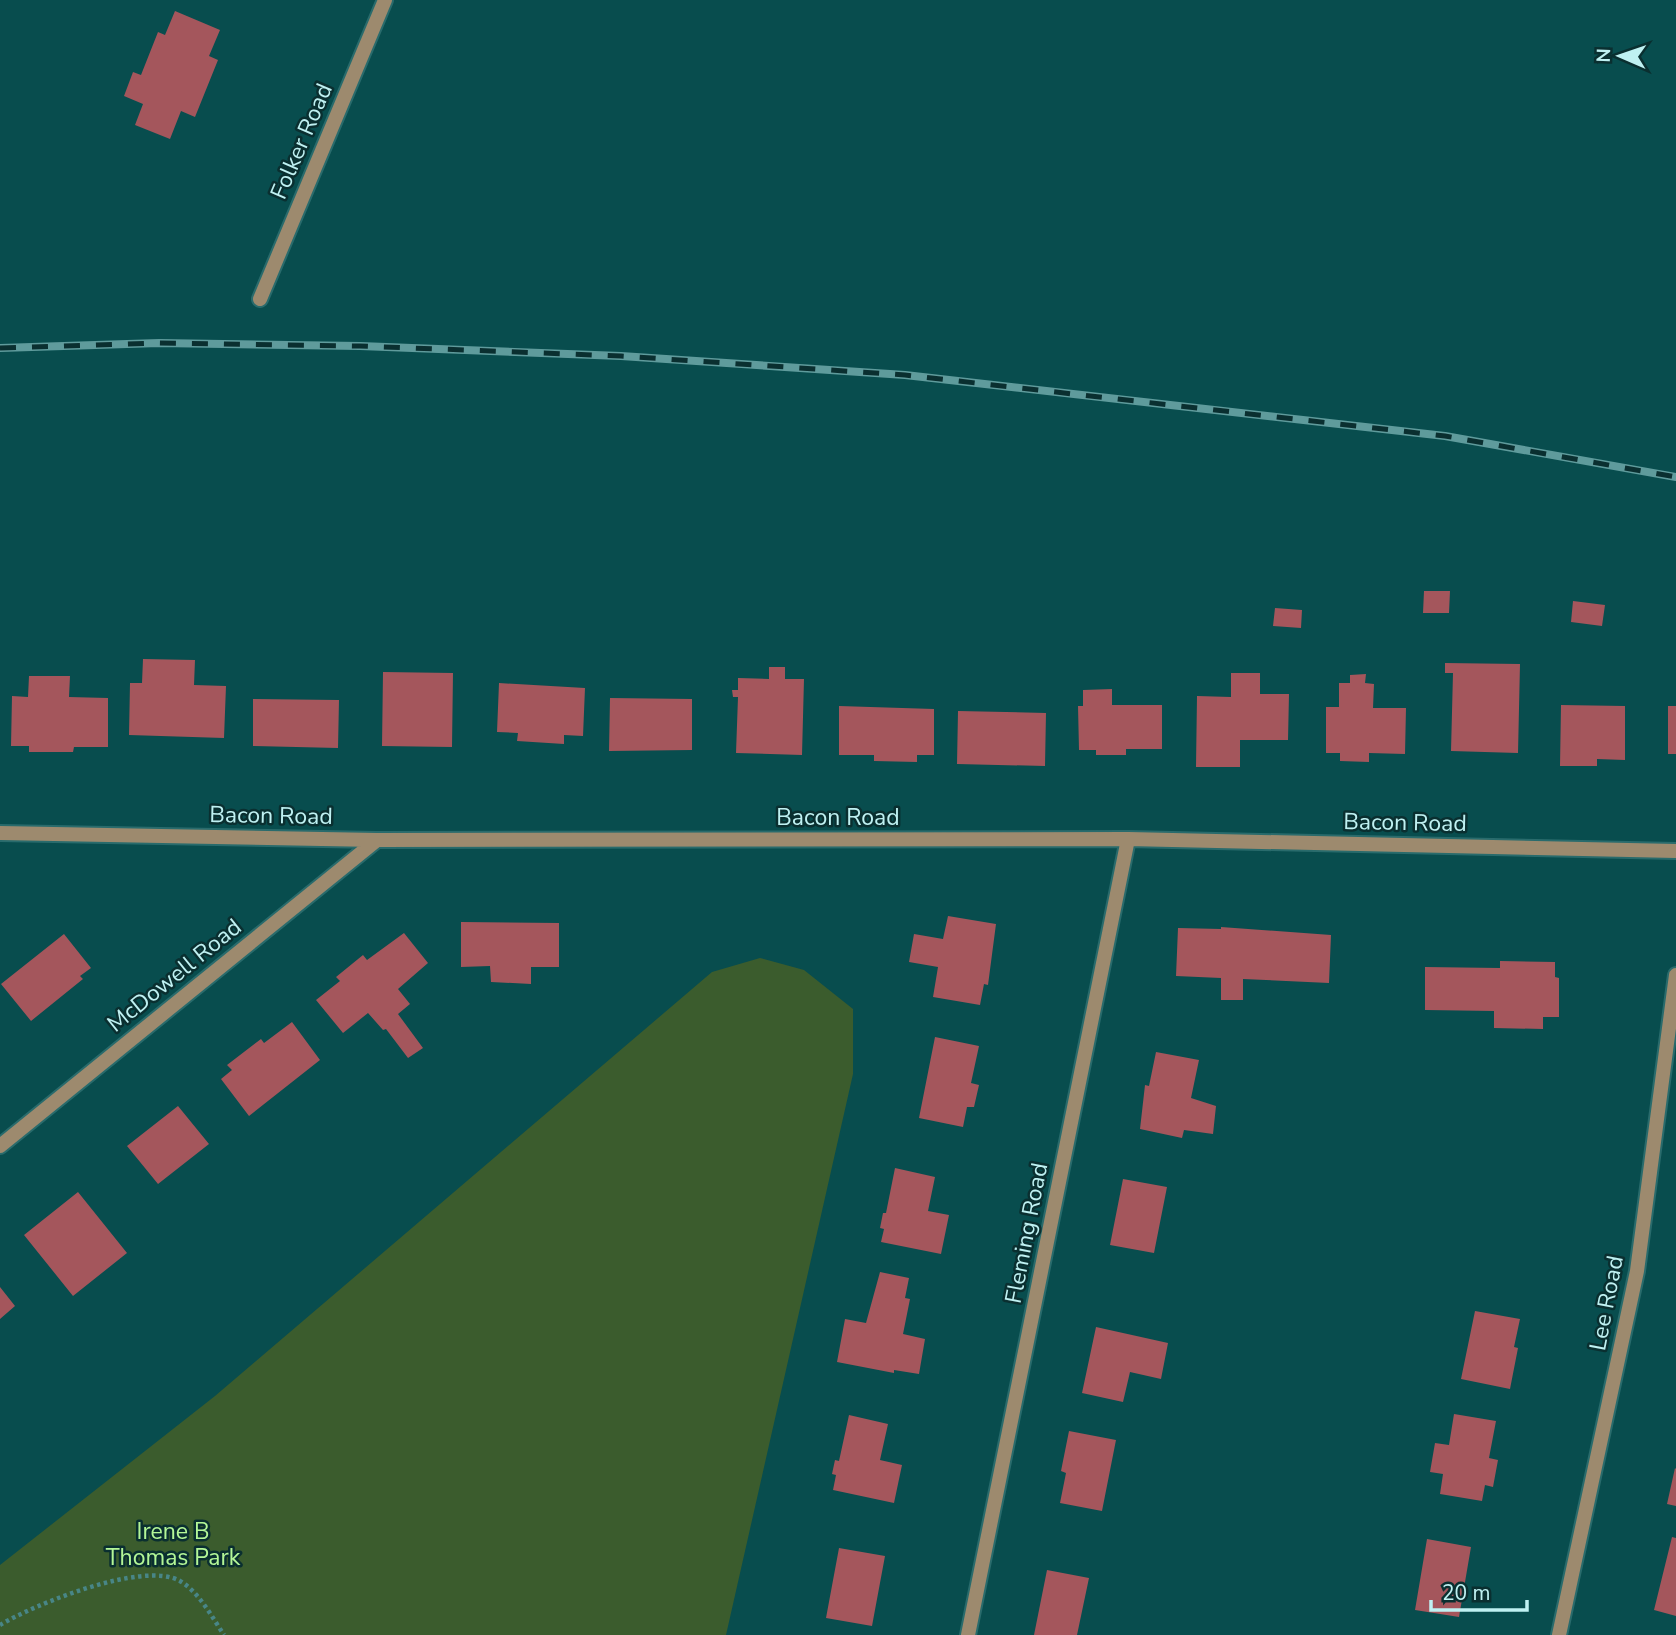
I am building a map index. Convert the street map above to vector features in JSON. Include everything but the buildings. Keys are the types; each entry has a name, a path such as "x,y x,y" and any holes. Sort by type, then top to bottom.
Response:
{"street":[{"name":"Folker Road","path":"260,299 385,0"},
{"name":"Bacon Road","path":"0,833 377,840 1128,839 1676,851"},
{"name":"Fleming Road","path":"968,1635 1128,839"},
{"name":"McDowell Road","path":"0,1146 377,840"},
{"name":"Lee Road","path":"1559,1635 1637,1271 1676,975"}],"path":[{"path":"0,1625 47,1600 119,1581 164,1577 179,1581 190,1590 224,1635"}],"green space":[{"name":"Irene B Thomas Park","path":"760,958 804,970 853,1009 853,1074 726,1635 0,1635 0,1565 215,1396 712,972"}],"railway":[{"path":"0,348 159,343 360,346 621,356 905,375 1445,436 1676,477"}]}
